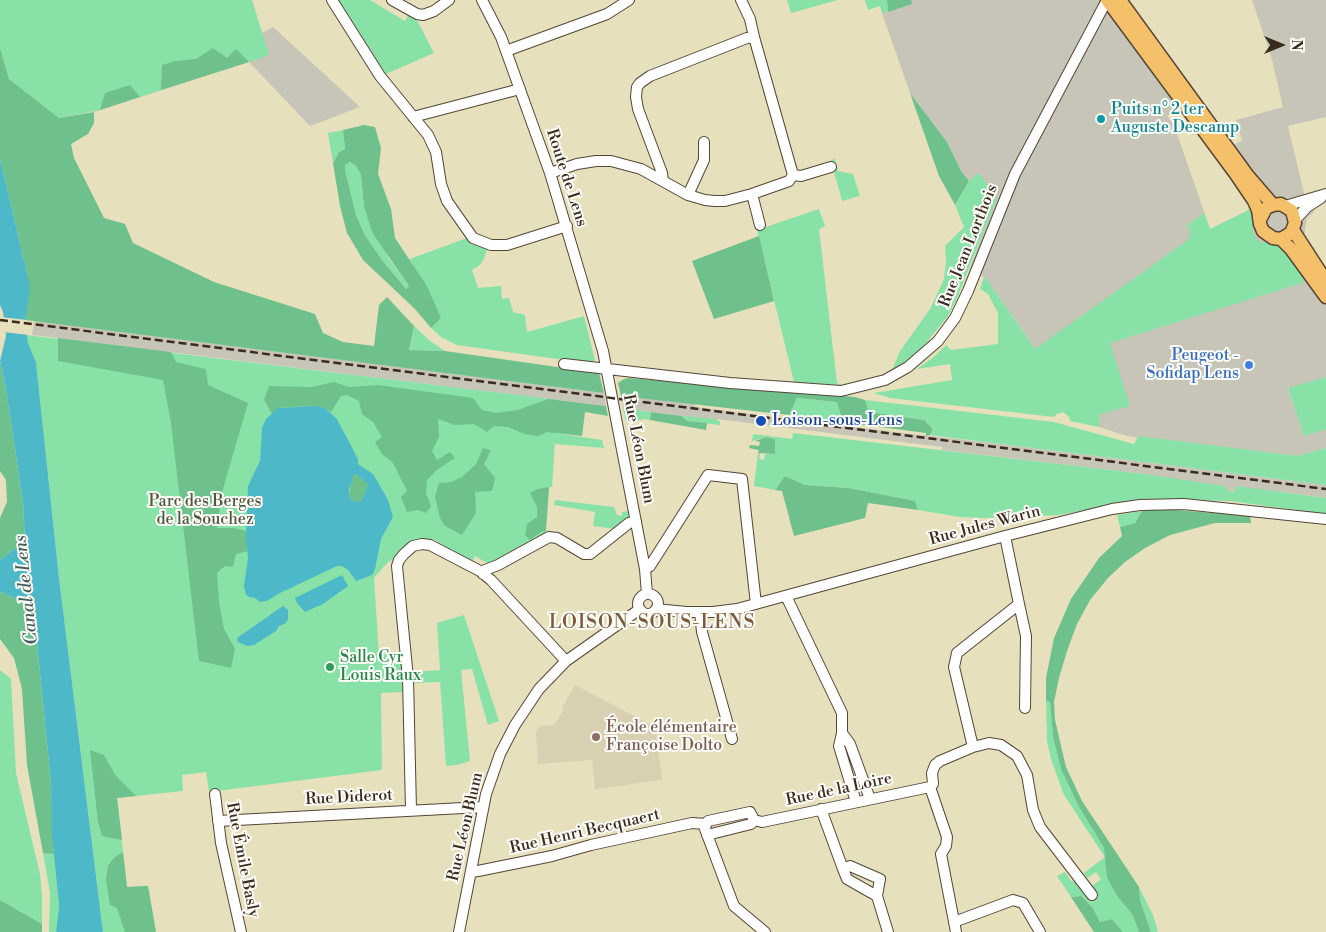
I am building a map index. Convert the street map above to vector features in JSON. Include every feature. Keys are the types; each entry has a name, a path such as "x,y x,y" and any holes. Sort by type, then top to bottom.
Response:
{"main road":[{"path":"1107,0 1254,201 1261,228 1273,238 1281,239 1288,235 1294,225"},
{"path":"1120,0 1248,176 1279,205 1292,211 1294,225 1321,264 1326,281"},
{"path":"1260,220 1263,212 1279,205"},
{"path":"1281,239 1291,249 1326,297"}],"street":[{"path":"332,0 384,82 433,144 441,184 447,201 474,238 491,245 507,245 567,226"},
{"path":"392,0 417,14 423,15 449,0"},
{"name":"Route de Lens","path":"482,0 501,37 550,173 567,226 607,370"},
{"path":"506,51 607,14 630,0"},
{"path":"550,173 577,164 611,161 636,168 688,195 715,201 725,201 752,194 789,181 793,175 750,19 741,0"},
{"name":"Rue Jean Lorthois","path":"564,364 730,383 841,391 885,380 908,367 938,341 955,318 968,291 1015,174 1107,0"},
{"path":"663,181 662,173 638,109 637,87 650,76 747,38 754,37"},
{"path":"413,117 520,90"},
{"path":"688,195 704,160 704,142"},
{"path":"636,168 643,166 651,160 654,152"},
{"path":"793,175 801,176 831,167"},
{"path":"752,194 760,225"},
{"path":"1279,205 1326,194"},
{"path":"1294,225 1307,207 1326,194"},
{"name":"Rue Léon Blum","path":"607,370 645,569 647,594"},
{"path":"645,569 650,566 708,475 742,479 756,604"},
{"name":"Rue Jules Warin","path":"656,609 675,612 730,610 1112,509 1155,504 1208,506 1326,519"},
{"path":"483,574 485,570 498,565 549,537 557,538 584,554 590,554 629,523 636,521"},
{"path":"1005,536 1026,636 1024,708"},
{"path":"411,810 408,678 397,566 404,554 413,546 430,545 483,574 566,661"},
{"path":"647,594 655,597 657,600 656,609 650,613 640,609 638,604 639,599 647,594"},
{"path":"786,596 842,713 842,732 839,746 856,802"},
{"path":"973,747 954,667 957,653 1019,604"},
{"name":"Rue Léon Blum","path":"459,932 482,808 493,771 515,725 539,689 566,661 640,609"},
{"path":"700,612 702,632 732,739"},
{"path":"842,732 850,744 870,799"},
{"path":"1040,932 1023,903 1013,900 955,929 941,854 946,846 947,837 930,787 933,784 932,773 935,765 940,761 973,747 989,743 1001,745 1017,756 1027,775 1033,810 1040,827 1092,895"},
{"name":"Rue de la Loire","path":"706,829 751,824 754,820 762,822 930,787"},
{"name":"Rue Émile Basly","path":"214,794 228,878 241,932"},
{"name":"Rue Diderot","path":"218,821 482,808"},
{"path":"821,809 847,880 877,896"},
{"name":"Rue Henri Becquaert","path":"471,872 552,856 591,845 692,823 706,829"},
{"path":"706,829 734,906 765,932"},
{"path":"843,869 850,866 880,879 877,896 888,932"}],"shaded area":[{"path":"0,0 252,0 262,33 273,27 360,107 310,126 249,62 94,112 0,48"},
{"path":"911,0 1099,0 1181,106 1167,116 1174,125 1210,229 1247,211 1267,191 1230,146 1242,141 1236,120 1283,107 1271,56 1252,0 1326,0 1326,117 1288,126 1304,193 1314,212 1307,218 1304,237 1326,270 1326,377 1288,389 1304,435 1326,429 1326,448 1297,456 1127,436 1099,427 1100,414 1035,349 986,278 969,271 996,198 979,174 969,181 961,171 947,142 910,93 882,13 911,4"},
{"path":"34,321 604,393 606,406 32,335"},
{"path":"621,396 695,403 695,407 1326,485 1326,498 1284,492 1228,491 1137,473 942,450 942,447 623,408"},
{"name":"École élémentaire Françoise Dolto","path":"575,685 655,727 662,780 595,789 592,760 538,764 536,733 540,726 554,725 564,710 562,708"}],"green space":[{"path":"0,0 252,0 269,55 249,62 236,50 227,58 213,49 196,59 176,61 162,65 161,90 140,97 130,86 105,93 100,110 59,118 9,79 0,48"},
{"path":"339,0 370,0 405,21 409,14 416,18 434,53 386,74"},
{"path":"787,0 838,0 791,13"},
{"path":"865,0 887,0 888,12 882,13 880,6 868,10"},
{"path":"887,0 911,0 912,4 888,12"},
{"path":"0,48 9,79 59,118 94,112 94,123 88,134 71,144 74,158 104,218 125,224 133,243 214,282 315,314 323,333 343,342 374,346 379,305 387,297 414,326 409,350 445,351 599,373 604,393 25,320 28,277 0,159"},
{"path":"213,48 227,58 236,49 249,62 161,90 162,65 175,61 196,59"},
{"path":"130,85 140,97 100,110 105,93"},
{"path":"910,93 947,142 961,171 969,181 955,205 939,176"},
{"path":"364,125 375,127 381,148 378,174 391,209 395,238 427,286 441,318 431,328 415,309 363,260 347,233 340,206 333,163 339,152 345,149 343,130","holes":["350,162 356,166 361,175 364,207 373,234 409,286 406,289 382,260 365,235 356,215 345,165"]},
{"path":"343,130 345,149 339,152 333,163 328,133"},
{"path":"835,159 838,171 853,174 860,196 842,201 831,160"},
{"path":"350,162 356,166 361,175 364,207 388,257 409,286 406,289 382,260 365,235 356,215 345,170 345,165"},
{"path":"979,173 997,198 957,298 948,316 926,343 908,360 892,370 900,351 930,309 944,279 945,246 964,227 955,205 969,181"},
{"path":"1252,206 1253,233 1258,241 1283,246 1305,280 1302,283 1110,343 1130,406 1100,414 1099,427 1070,421 1069,417 1063,412 1054,417 890,398 874,393 952,380 950,364 917,369 946,345 951,350 998,344 998,313 988,294 980,289 984,277 1035,349 1188,240 1191,232 1187,225 1204,213 1210,229 1247,211"},
{"path":"819,209 825,226 819,229 837,383 843,385 794,382 757,230"},
{"path":"759,236 774,301 714,319 692,261"},
{"path":"467,238 487,249 480,265 472,270 478,288 501,286 502,299 509,298 513,312 525,315 527,332 584,316 595,360 593,364 457,345 441,337 431,328 441,318 410,259"},
{"path":"414,326 430,341 445,351 409,350"},
{"name":"Parc des Berges de la Souchez","path":"26,335 559,400 556,433 602,440 604,448 555,444 552,487 549,487 545,535 489,564 475,556 472,562 435,540 416,540 407,544 374,578 379,655 402,652 404,692 381,693 382,770 209,792 206,772 182,775 183,791 117,798 127,887 148,886 156,932 103,932 59,578 36,362"},
{"path":"58,338 171,352 176,362 206,369 208,385 248,403 222,492 217,528 234,528 246,531 248,551 236,554 233,567 225,566 217,573 219,602 224,629 235,649 231,668 199,661 171,423 163,380 58,361"},
{"path":"0,361 23,503 25,541 0,560 0,518 7,502 6,480 0,471"},
{"path":"1326,377 1326,429 1304,436 1288,388"},
{"path":"629,378 855,397 865,400 869,412 924,420 933,429 930,435 926,436 926,433 843,422 837,402 797,398 789,415 621,396 618,383"},
{"path":"334,382 349,387 378,385 473,398 482,410 496,413 518,410 548,399 606,406 608,416 585,412 582,436 547,432 538,436 524,434 508,427 494,426 487,432 474,424 455,425 438,419 439,437 432,451 437,460 450,452 455,458 438,469 427,480 426,493 431,506 426,513 418,510 407,512 401,497 407,491 393,463 382,454 375,442 382,437 373,422 362,414 359,401 347,395 341,396 331,412 317,406 278,408 272,414 264,400 269,386 311,387"},
{"path":"796,398 838,402 843,422 789,415"},
{"path":"865,400 1054,422 1134,444 1138,436 1297,456 1326,448 1326,485 930,435 933,429 924,420 869,412"},
{"path":"623,408 651,412 650,420 626,422"},
{"path":"651,412 682,416 687,421 707,423 706,430 650,420"},
{"path":"682,416 717,419 717,421 720,421 720,425 687,421"},
{"path":"793,433 1137,473 1225,486 1228,491 1234,492 1237,486 1326,498 1326,514 1230,501 1157,499 1114,504 1060,515 960,517 918,510 915,501 849,488 805,485 785,476 775,490 754,486 758,453 760,454 759,459 764,460 765,454 775,454 775,439 766,437 752,441 753,434 792,439"},
{"path":"766,437 775,439 775,454 758,453 759,450 749,448 750,445 759,446 760,442 755,441"},
{"path":"483,448 491,450 484,464 495,478 492,491 475,492 476,513 462,535 445,526 440,518 435,497 439,483 451,482 462,477 476,464"},
{"path":"356,474 368,484 361,501 358,502 351,500 349,495 352,476"},
{"path":"785,476 805,485 849,488 915,501 918,510 868,503 865,518 794,536 782,491 775,490"},
{"path":"549,487 546,531 542,531 530,540 525,535 527,524 537,517 537,507 530,493"},
{"path":"555,500 614,507 617,515 622,516 622,512 628,511 630,518 615,529 593,526 595,512 554,505"},
{"path":"1163,509 1250,516 1251,523 1215,523 1170,535 1145,548 1125,562 1108,578 1090,600 1077,624 1059,678 1054,702 1055,720 1066,767 1082,801 1139,887 1140,900 1151,932 1139,932 1132,914 1117,896 1107,877 1104,848 1078,805 1061,769 1053,737 1050,702 1046,700 1046,678 1054,638 1071,599 1099,558 1122,536 1120,527 1135,523 1142,511"},
{"path":"1142,511 1135,523 1120,527 1117,515"},
{"path":"0,592 30,604 34,613 51,783 54,854 43,853 27,765 22,689 14,658 0,639"},
{"path":"464,615 499,721 488,725 472,669 461,670 470,761 446,766 440,682 414,683 413,672 440,670 437,623"},
{"path":"0,670 11,679 16,773 40,874 42,924 0,900"},
{"path":"1046,700 1050,701 1053,737 1061,769 1078,805 1104,848 1117,896 1132,914 1139,932 1123,932 1112,919 1100,922 1093,908 1081,896 1071,897 1057,876 1065,872 1072,882 1075,880 1091,902 1098,897 1091,887 1101,879 1096,872 1087,878 1084,873 1105,857 1063,793 1047,741"},
{"path":"90,750 104,755 116,776 136,796 117,798 122,840 102,836 98,822"},
{"path":"123,852 127,887 148,886 156,932 125,932 117,908 110,905 106,879 108,866 114,858"},
{"path":"43,853 54,854 59,906 56,932 49,932 50,893"},
{"path":"1139,887 1153,915 1158,932 1151,932 1140,900"},
{"path":"1081,896 1093,908 1100,922 1112,919 1123,932 1094,932 1071,897"},
{"path":"0,900 42,924 42,932 0,932"}],"water":[{"name":"Canal de Lens","path":"0,159 30,290 25,320 28,343 36,362 59,578 103,932 56,932 59,906 52,835 51,783 34,613 30,604 0,592 0,560 25,541 23,503 0,361 6,336 3,312 0,305"},
{"path":"317,406 325,408 337,419 358,459 358,464 373,474 388,500 393,517 381,539 372,575 356,581 348,570 342,566 337,566 267,601 260,602 246,595 244,586 248,558 246,535 248,486 260,461 262,428 266,419 278,408","holes":["356,474 368,484 361,501 351,500 349,488 353,480 352,476"]},
{"path":"342,575 348,586 323,604 305,612 297,603 295,598"},
{"path":"283,606 288,610 288,619 276,631 254,645 247,646 238,642 237,638"}],"pier":[{"path":"1,317 27,320 29,335 3,332"}],"railway":[{"path":"0,320 1326,489"}],"place":[{"name":"Puits n° 2 ter Auguste Descamp","path":"1101,119"},
{"name":"Peugeot - Sofidap Lens","path":"1249,365"},
{"name":"Loison-sous-Lens","path":"761,421"},
{"name":"Salle Cyr Louis Raux","path":"330,667"},
{"name":"École élémentaire Françoise Dolto","path":"596,737"}],"district":[{"name":"LOISON-SOUS-LENS","path":"652,623"}]}
